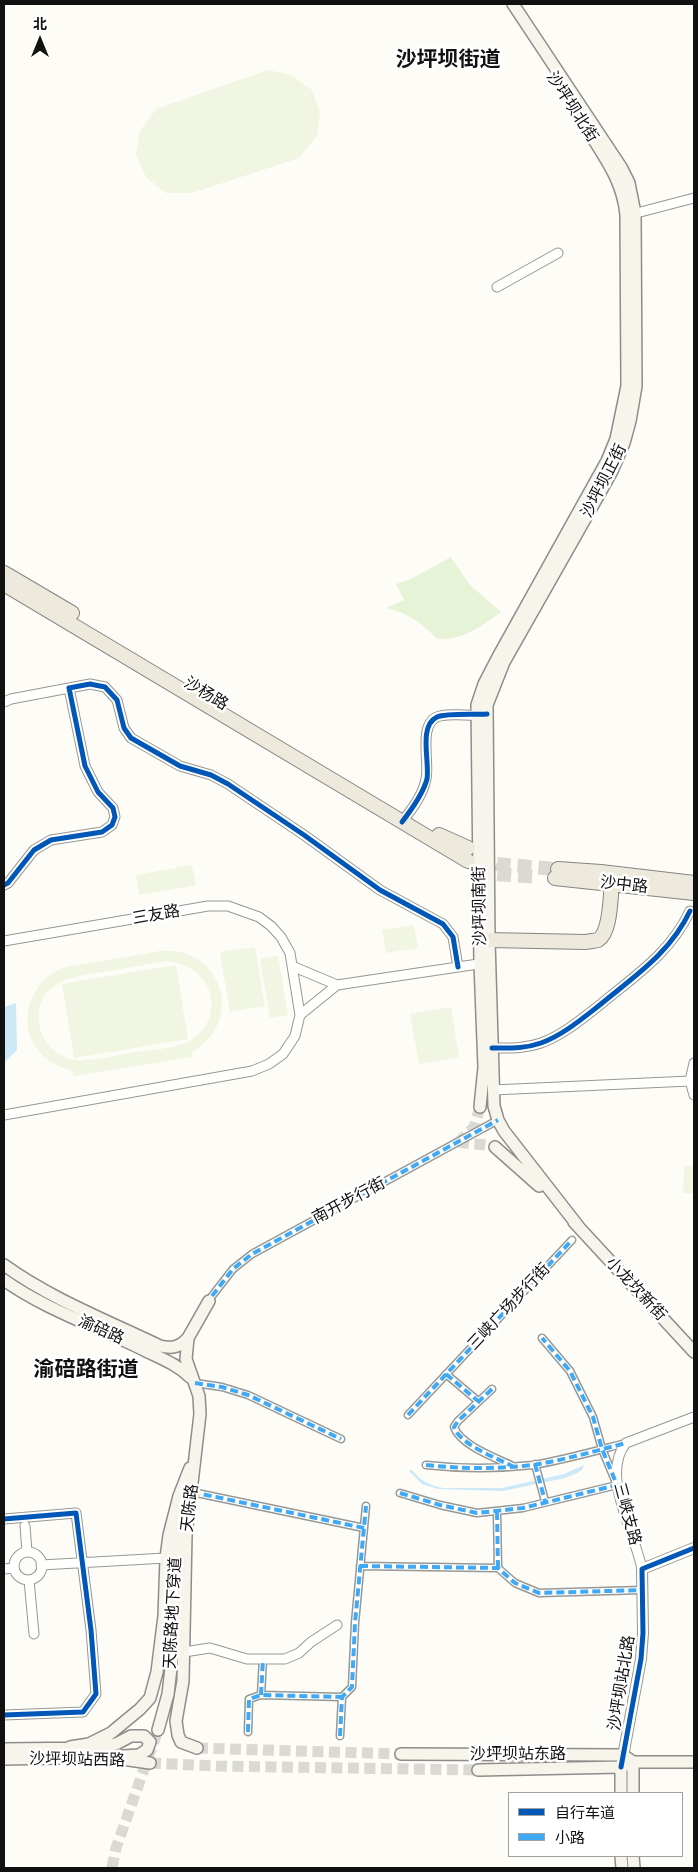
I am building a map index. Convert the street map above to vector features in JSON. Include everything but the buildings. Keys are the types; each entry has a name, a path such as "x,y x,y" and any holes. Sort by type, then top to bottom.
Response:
{"main road":[{"name":"沙坪坝北街","path":"505,4 616,176 631,214"},
{"name":"沙坪坝北街","path":"513,4 621,167 629,183 631,214"},
{"name":"沙坪坝正街","path":"482,715 504,662 612,471 624,443 636,386 631,214"},
{"name":"沙杨路","path":"4,573 405,819"},
{"name":"沙杨路","path":"4,584 405,819"},
{"name":"沙坪坝南街","path":"482,715 488,940 485,964 492,1048 494,1106 498,1120"},
{"name":"沙坪坝南街","path":"480,1107 484,1067 485,964 482,715"},
{"path":"405,819 447,840 468,855"},
{"name":"沙中路","path":"694,883 601,872 555,873 612,884 694,893"},
{"path":"488,940 586,942 597,940 604,934 608,924 612,884"},
{"name":"小龙坎新街","path":"498,1120 504,1131 578,1226"},
{"name":"小龙坎新街","path":"495,1147 528,1175 578,1226 694,1352"},
{"name":"渝碚路","path":"4,1265 23,1279 160,1346 170,1348 184,1342 188,1338"},
{"name":"渝碚路","path":"4,1280 57,1310 178,1367 190,1376 195,1383"},
{"path":"188,1338 210,1298"},
{"name":"天陈路","path":"188,1338 186,1359 199,1396 199,1437 186,1535 183,1681 176,1721 181,1742 197,1748"},
{"path":"70,1747 89,1744 111,1733 140,1709 150,1698 157,1672 164,1616 166,1558 173,1520 199,1437"},
{"name":"天陈路地下穿道","path":"158,1730 168,1694 173,1651 178,1534 199,1437"},
{"path":"70,1747 104,1747 136,1735 144,1736 150,1742 147,1750 139,1755 108,1757"},
{"name":"沙坪坝站西路","path":"4,1749 70,1747"},
{"name":"沙坪坝站东路","path":"401,1754 623,1755"},
{"path":"623,1755 634,1762 633,1792"},
{"name":"沙坪坝站西路","path":"4,1759 108,1757 150,1763"},
{"name":"沙坪坝站东路","path":"478,1770 621,1767 634,1762 694,1762"},
{"path":"621,1767 621,1792"}],"street":[{"path":"631,214 694,198"},
{"path":"497,287 558,253"},
{"path":"4,702 11,699 90,684 105,687 117,700 124,728 131,738 180,766 210,775 228,784 304,835 380,890 443,924 453,937 458,967"},
{"path":"4,885 8,883 34,850 51,840 102,832 112,825 115,817 113,808 98,792 85,766 69,688"},
{"path":"405,819 422,792 427,777 427,728 432,721 438,716 482,715"},
{"name":"三友路","path":"4,941 208,906 228,906 259,917 271,926 281,937 290,953 292,966"},
{"path":"492,1048 522,1048 542,1042 589,1014 657,958 681,930 690,911"},
{"path":"300,1015 337,985 485,964"},
{"path":"292,966 337,985"},
{"path":"4,1115 252,1072 270,1064 283,1054 295,1036 300,1015 292,966"},
{"path":"694,1063 690,1081 694,1095"},
{"path":"493,1090 690,1081"},
{"name":"南开步行街","path":"210,1298 232,1269 252,1254 498,1120"},
{"name":"三峡广场步行街","path":"408,1415 572,1240"},
{"path":"400,1493 440,1505 477,1513 523,1508 545,1501 617,1485 602,1449 592,1417 570,1371 542,1338"},
{"path":"446,1374 478,1401"},
{"path":"195,1383 248,1395 341,1439"},
{"path":"492,1389 458,1421 454,1428 456,1434 469,1444 514,1467"},
{"path":"426,1465 482,1469 535,1464 626,1443 694,1417"},
{"name":"三峡支路","path":"626,1443 620,1452 617,1464 617,1485 642,1569"},
{"path":"535,1464 545,1501"},
{"path":"192,1492 364,1528"},
{"path":"340,1736 342,1697 352,1687 366,1506"},
{"path":"497,1512 498,1568"},
{"path":"4,1519 76,1513 83,1562 96,1694 83,1712 4,1715"},
{"path":"26,1526 27,1552"},
{"path":"642,1569 694,1548"},
{"path":"27,1552 37,1556 41,1565 40,1572 36,1577 29,1580 22,1579 17,1575 14,1568 15,1560 27,1552"},
{"path":"41,1565 166,1558"},
{"path":"360,1566 498,1568 515,1583 539,1593 643,1590"},
{"path":"4,1569 14,1568"},
{"name":"沙坪坝站北路","path":"621,1767 641,1658 642,1569"},
{"path":"29,1580 34,1634"},
{"path":"184,1652 210,1648 235,1656 285,1659 299,1652 337,1625"},
{"path":"261,1695 263,1659"},
{"path":"248,1732 250,1699 261,1695 342,1697"}],"green space":[{"path":"268,70 291,75 312,90 320,113 317,136 299,158 192,193 166,193 146,177 136,154 140,131 156,109"},
{"path":"451,557 469,584 501,612 463,635 455,638 437,639 414,619 386,608 404,600 396,584 411,579"},
{"path":"192,865 196,885 139,895 136,875"},
{"path":"414,925 418,948 386,953 382,930"},
{"path":"255,947 265,1006 230,1012 220,952"},
{"path":"160,951 181,952 199,960 212,972 220,988 222,1005 218,1022 209,1039 192,1052 193,1057 73,1076 73,1071 52,1063 41,1054 30,1036 28,1026 29,1007 36,990 50,975 58,970 76,965","holes":["162,962 176,963 189,968 199,975 207,985 211,997 212,1009 208,1022 199,1034 190,1041 177,1046 79,1060 65,1058 52,1049 45,1041 39,1021 40,1007 44,996 62,982 85,975"]},
{"path":"278,956 288,1015 270,1018 260,959"},
{"path":"176,965 188,1039 74,1058 62,984"},
{"path":"451,1007 459,1057 419,1064 410,1014"},
{"path":"684,1166 694,1166 694,1193 683,1193"}],"water":[{"path":"16,1003 17,1050 4,1063 4,1007"},
{"path":"584,1465 582,1470 565,1478 503,1491 438,1489 422,1484 409,1471 412,1470 426,1482 443,1488 502,1488 564,1474"}],"tunnel":[{"path":"478,854 497,864 555,869"},
{"path":"478,866 495,874 539,877"},
{"path":"458,1143 474,1127 480,1107"},
{"path":"458,1142 495,1147"},
{"path":"112,1868 116,1848 158,1730"},
{"path":"197,1748 401,1754"},
{"path":"150,1763 217,1766 478,1770"}],"marked path":[{"path":"212,1296 233,1269 252,1254 498,1120"},
{"path":"408,1415 572,1240"},
{"path":"400,1493 440,1505 477,1513 523,1508 617,1485 602,1449 593,1417 570,1371 542,1338"},
{"path":"446,1374 478,1401"},
{"path":"195,1383 222,1387 248,1395 341,1439"},
{"path":"492,1389 454,1427 458,1434 471,1445 514,1467"},
{"path":"426,1465 480,1468 533,1465 626,1443"},
{"path":"535,1464 545,1501"},
{"path":"192,1492 364,1528"},
{"path":"340,1736 342,1697 352,1687 355,1623 366,1506"},
{"path":"497,1512 498,1568"},
{"path":"360,1566 498,1568 515,1583 539,1593 643,1590"},
{"path":"261,1695 263,1659"},
{"path":"248,1732 249,1699 261,1695 342,1697"}],"cycle path":[{"path":"4,885 8,883 34,850 51,840 102,832 112,825 115,817 113,808 98,792 85,766 69,688 90,684 105,687 117,700 124,728 131,738 180,766 211,775 228,784 304,835 380,890 443,924 453,937 458,967"},
{"path":"402,822 420,796 427,779 426,736 431,722 437,717 447,715 487,714"},
{"path":"492,1048 516,1048 535,1045 557,1036 572,1026 651,962 673,939 690,911"},
{"path":"4,1519 76,1513 91,1630 96,1694 83,1712 4,1715"},
{"path":"621,1767 641,1659 643,1633 642,1569 694,1548"}],"district":[{"name":"沙坪坝街道","path":"448,60"},
{"name":"渝碚路街道","path":"86,1370"}]}
